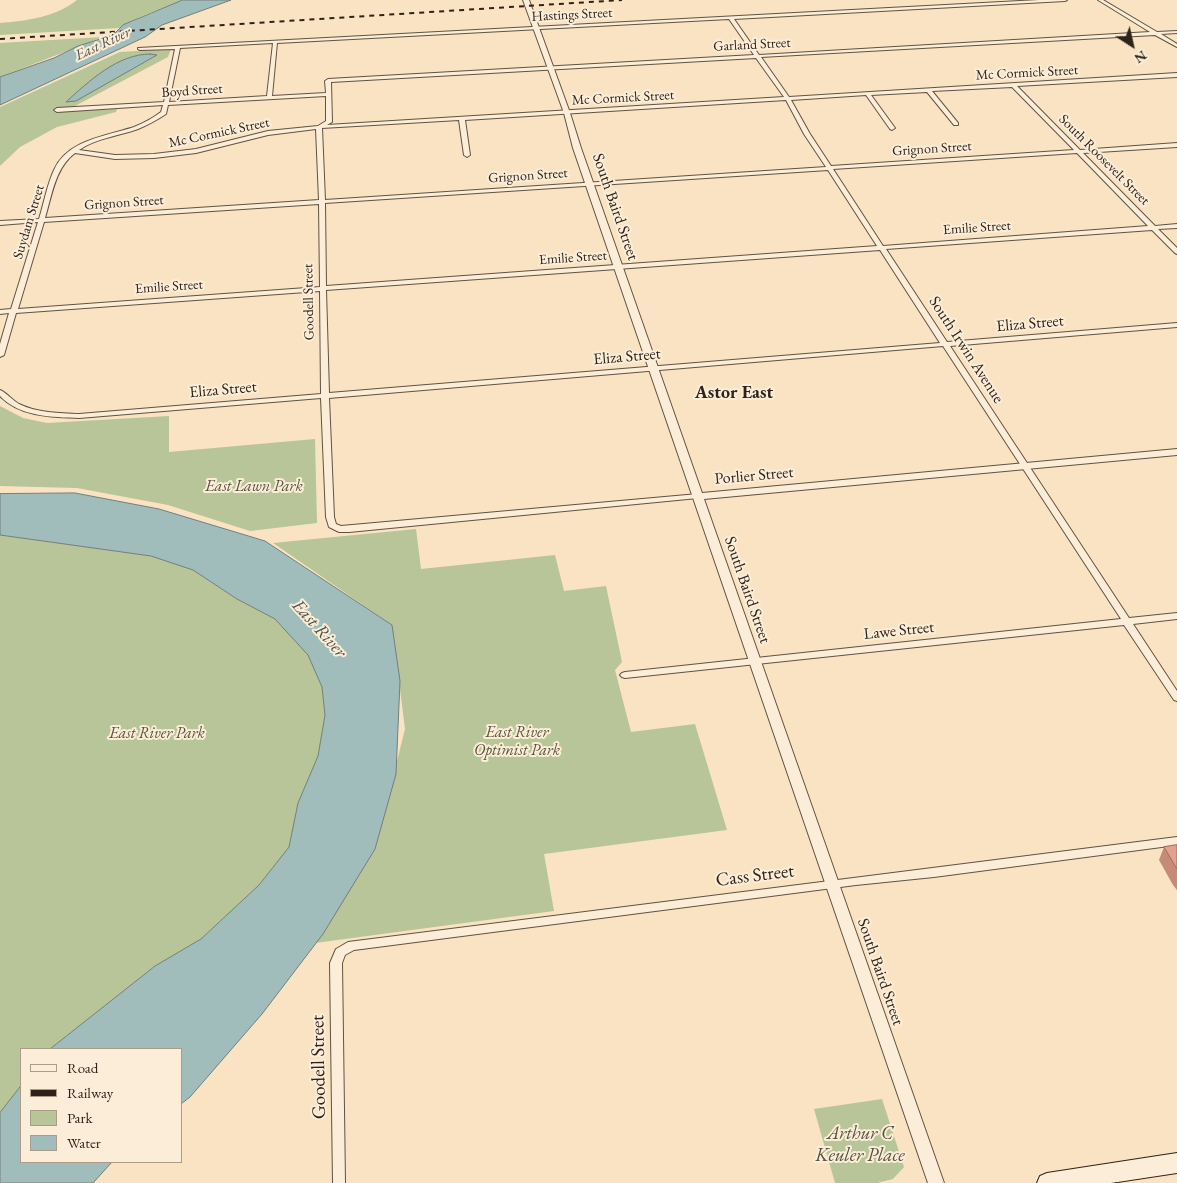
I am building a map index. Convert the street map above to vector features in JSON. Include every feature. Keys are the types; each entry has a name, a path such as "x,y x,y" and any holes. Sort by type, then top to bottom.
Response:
{"main road":[{"path":"1047,1183 1177,1163"}],"street":[{"name":"Hastings Street","path":"140,49 1065,0"},
{"path":"1100,0 1177,46"},
{"name":"South Baird Street","path":"527,4 567,113 589,184 936,1183"},
{"name":"South Irwin Avenue","path":"731,18 788,100 807,134 1177,698"},
{"name":"Garland Street","path":"329,94 328,80 1177,32"},
{"path":"269,98 275,43"},
{"path":"74,150 104,136 154,120 164,113 178,47"},
{"name":"Mc Cormick Street","path":"74,150 115,157 154,156 196,151 268,133 319,128 1177,75"},
{"name":"South Roosevelt Street","path":"1013,85 1177,252"},
{"path":"929,90 956,124"},
{"path":"319,128 330,122 329,94"},
{"name":"Boyd Street","path":"57,110 329,94"},
{"path":"868,94 892,128"},
{"path":"462,119 468,155"},
{"name":"Goodell Street","path":"319,128 330,522 335,528"},
{"name":"Grignon Street","path":"0,223 1177,145"},
{"name":"Suydam Street","path":"0,355 57,169 61,162 74,150"},
{"name":"Emilie Street","path":"0,312 1177,226"},
{"name":"Eliza Street","path":"0,392 9,401 28,410 56,415 79,416 1177,325"},
{"name":"Porlier Street","path":"335,528 349,529 1177,452"},
{"name":"Lawe Street","path":"625,675 1177,616"},
{"name":"Cass Street","path":"340,952 352,944 367,941 934,873 1177,841"},
{"name":"Goodell Street","path":"338,1183 336,963 340,952"}],"green space":[{"path":"77,0 183,0 142,16 119,28 0,35 0,23 20,21 50,14 69,6"},
{"path":"103,37 0,77 0,43"},
{"path":"171,49 168,57 73,107 71,111 117,109 116,112 57,127 20,147 0,166 0,107 120,52"},
{"name":"East Lawn Park","path":"0,406 23,418 47,423 169,416 169,452 315,439 317,523 250,531 168,505 77,488 0,486"},
{"name":"East River Optimist Park","path":"416,529 421,569 555,555 564,591 606,586 622,662 615,670 631,732 695,724 727,830 544,854 554,911 315,943 375,849 405,729 392,625 273,543"},
{"name":"East River Park","path":"0,535 151,556 193,570 237,599 275,619 309,655 322,687 325,715 318,756 298,803 289,847 259,885 201,939 155,966 51,1048 20,1048 20,1087 0,1113"},
{"name":"Arthur C Keuler Place","path":"882,1099 904,1167 893,1179 877,1183 835,1183 814,1109"}],"water":[{"name":"East River","path":"183,0 231,0 162,25 145,37 0,105 0,77 54,58 78,46 113,35 123,25"},
{"path":"138,55 157,55 76,101 66,102 94,78 115,64"},
{"name":"East River","path":"75,493 159,509 265,541 392,625 400,681 396,774 375,849 323,934 262,1014 190,1097 182,1103 182,1048 51,1048 155,966 201,939 259,885 289,847 298,803 318,756 325,715 322,687 308,655 275,619 237,599 193,570 151,556 0,535 0,494"},
{"path":"20,1087 20,1163 111,1163 93,1183 0,1183 0,1113"}],"building":[{"path":"1177,845 1177,869 1164,847"}],"railway":[{"path":"0,39 622,0"}],"district":[{"name":"Astor East","path":"734,393"}]}
